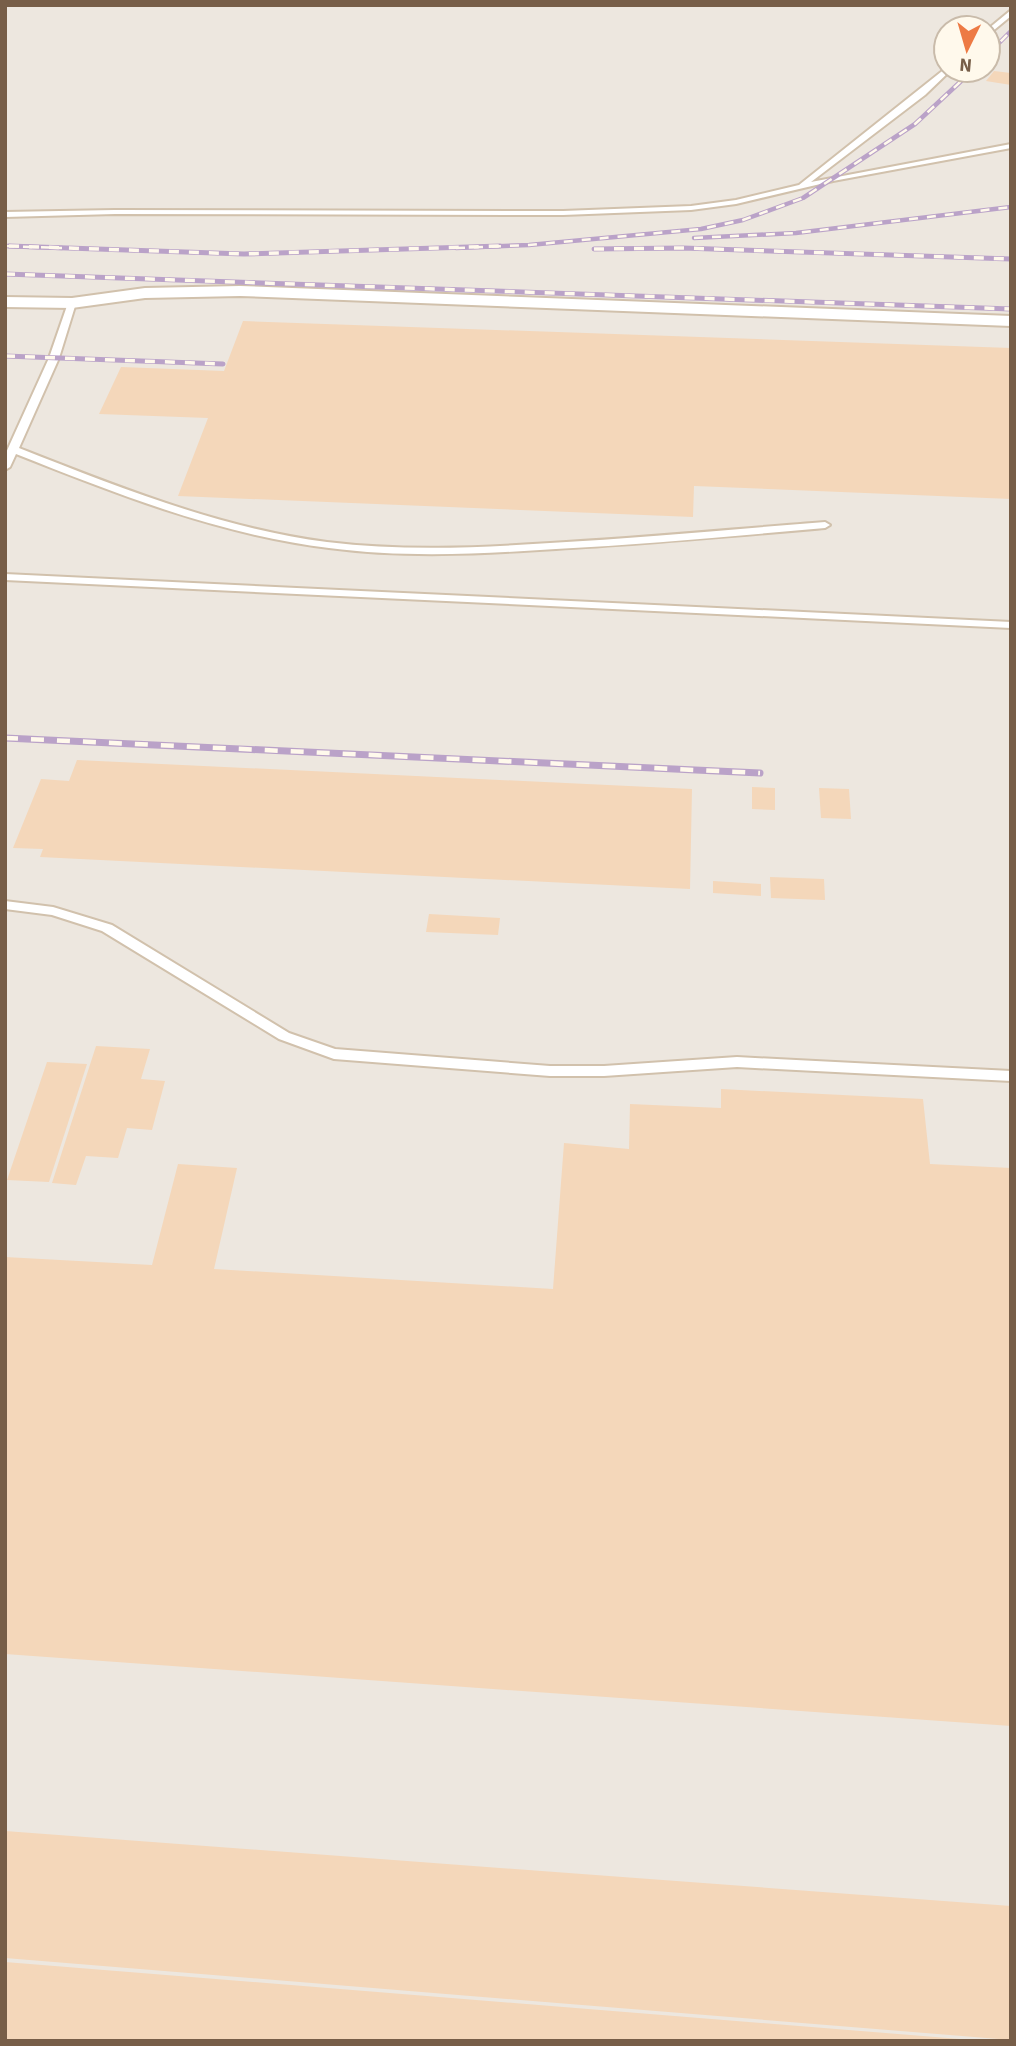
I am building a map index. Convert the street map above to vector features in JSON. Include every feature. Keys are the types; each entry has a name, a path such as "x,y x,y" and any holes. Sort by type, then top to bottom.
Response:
{"street":[{"path":"5,302 72,303 145,293 227,291 1011,321"}],"lane":[{"path":"799,187 932,84"},
{"path":"5,215 115,212 645,212 736,202 799,187 1011,146"},
{"path":"5,467 54,358 72,303"},
{"path":"13,449 118,492 177,511 288,538 329,545 474,550 825,525"},
{"path":"5,577 1011,625"},
{"path":"5,905 53,911 107,928 284,1036 334,1054 550,1071 604,1071 737,1062 1011,1076"}],"shaded area":[{"path":"5,5 1011,5 1011,2041 5,2041"}],"building":[{"path":"1002,72 1011,73 1011,85 1002,84"},
{"path":"243,321 1011,348 1011,499 694,486 693,517 178,496 208,418 99,414 121,367 224,371"},
{"path":"77,760 692,789 690,889 40,857 43,849 13,848 41,779 69,781"},
{"path":"752,787 775,788 775,810 752,809"},
{"path":"819,788 849,789 851,819 821,818"},
{"path":"770,877 824,879 825,900 771,898"},
{"path":"713,881 761,884 761,896 713,893"},
{"path":"429,914 500,918 498,935 426,932"},
{"path":"96,1046 150,1049 141,1079 165,1081 152,1130 127,1128 118,1158 86,1156 76,1185 52,1183"},
{"path":"47,1062 87,1064 49,1182 7,1180"},
{"path":"721,1089 923,1099 930,1164 1011,1168 1011,1726 5,1654 5,1257 152,1265 178,1164 237,1168 214,1269 553,1289 564,1143 629,1149 630,1104 721,1108"},
{"path":"5,1831 1011,1906 1011,2040 5,1958"},
{"path":"5,1962 960,2039 960,2041 5,2041"}],"railway":[{"path":"1002,40 1011,31"},
{"path":"456,248 529,245 701,229 743,220 803,198 915,124 958,84"},
{"path":"694,238 796,233 1011,207"},
{"path":"5,246 62,248"},
{"path":"9,246 244,254 500,246"},
{"path":"594,249 683,248 1011,259"},
{"path":"5,274 1011,309"},
{"path":"5,356 223,364"},
{"path":"5,738 760,773"}]}
